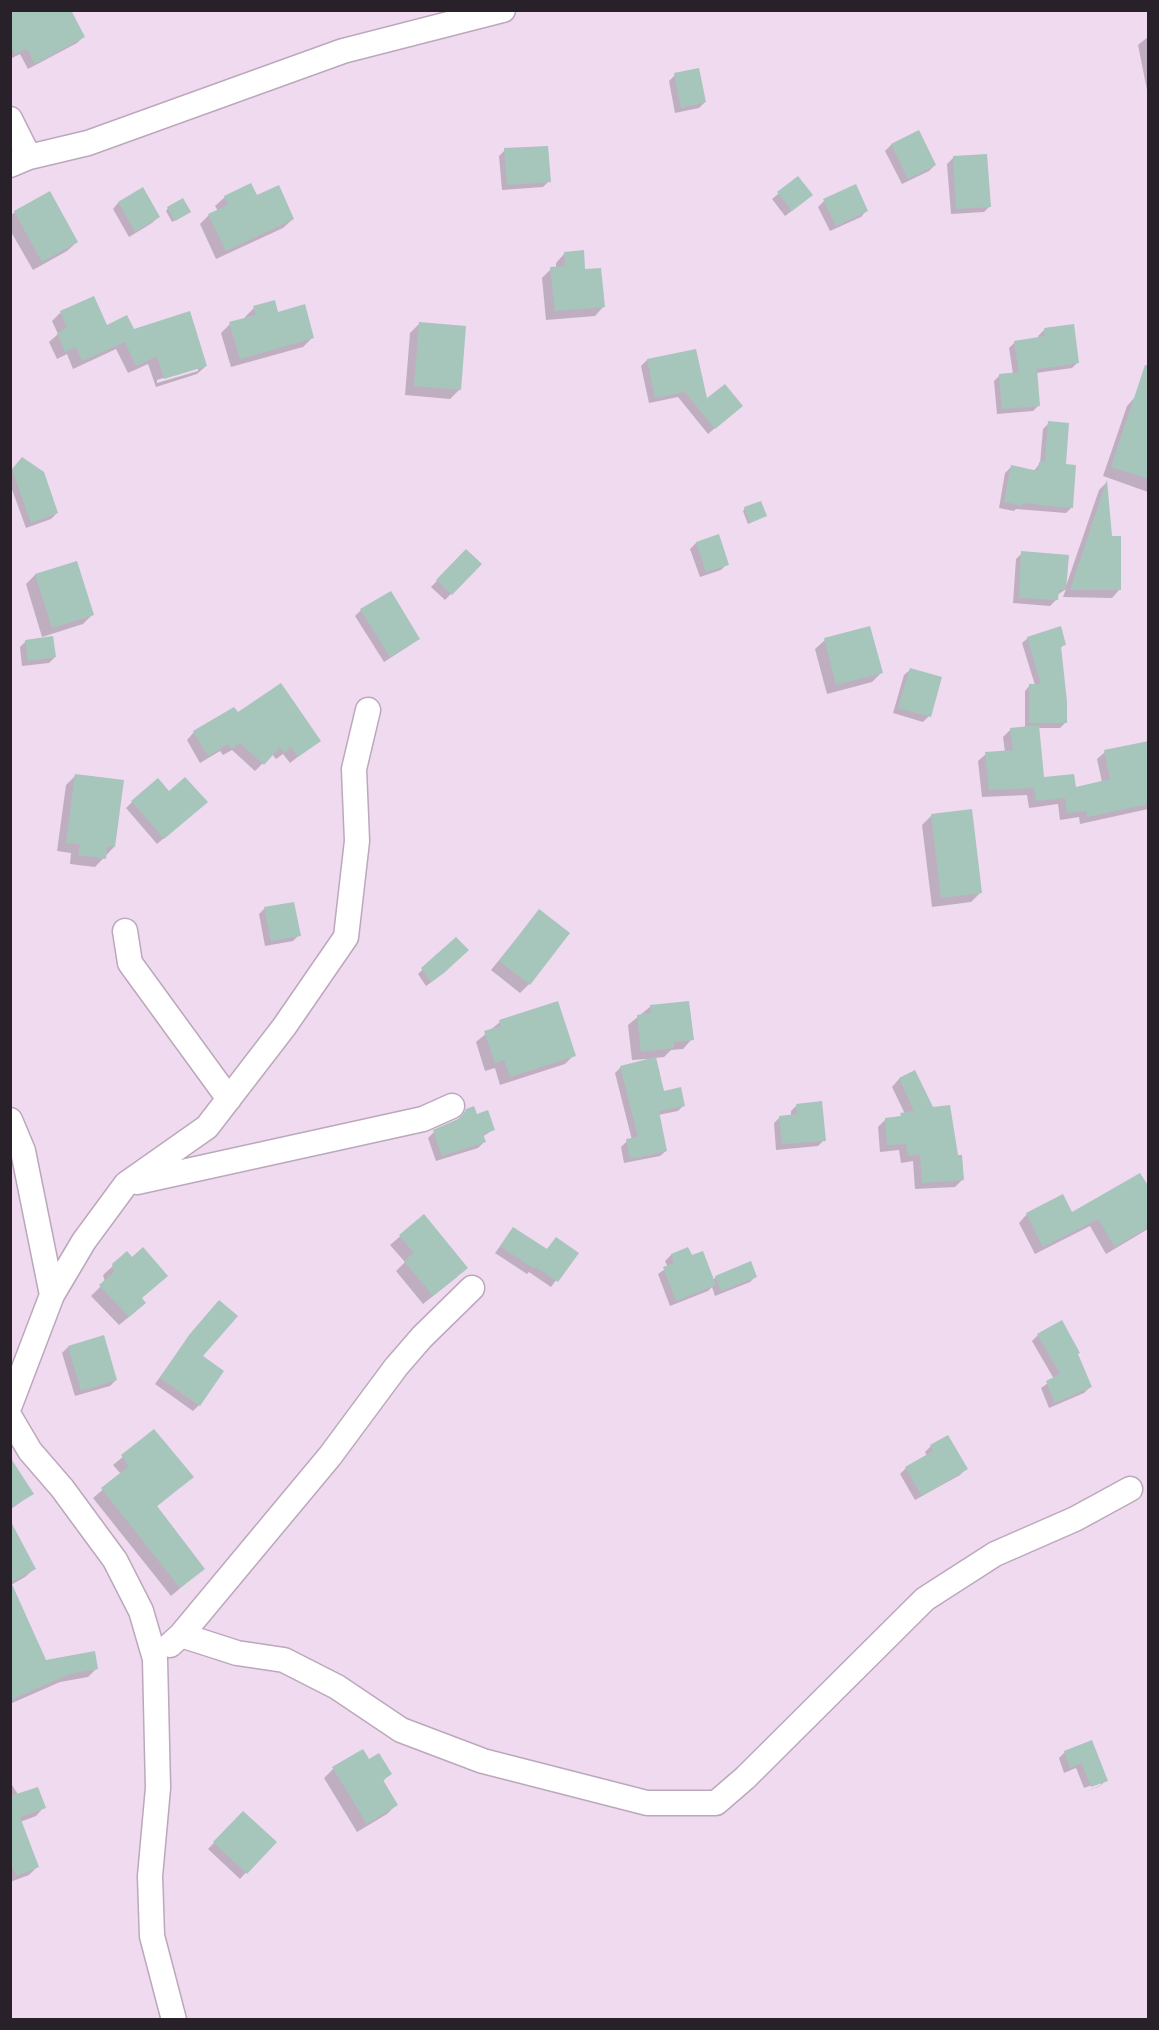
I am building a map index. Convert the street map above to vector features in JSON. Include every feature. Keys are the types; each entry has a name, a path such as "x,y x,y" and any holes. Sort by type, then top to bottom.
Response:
{"street":[{"path":"10,119 20,161 88,143 343,51 503,10"},
{"path":"10,1405 52,1294 84,1241 126,1184 207,1127 284,1027 346,937 357,841 354,769 368,710"},
{"path":"125,932 130,963 229,1100"},
{"path":"126,1184 423,1119 452,1106"},
{"path":"10,1120 23,1151 52,1294"},
{"path":"155,1659 181,1635 330,1456 396,1367 422,1337 472,1288"},
{"path":"10,1417 30,1451 62,1488 115,1560 141,1611 155,1659 158,1788 150,1876 152,1936 174,2019"},
{"path":"181,1635 237,1653 284,1660 338,1687 401,1730 483,1761 647,1803 716,1803 745,1778 925,1599 995,1554 1075,1519 1130,1489"}],"building":[{"path":"10,10 71,10 85,37 35,64 27,49 15,54 10,45"},
{"path":"699,68 706,102 681,108 674,73"},
{"path":"919,130 936,165 908,179 891,144"},
{"path":"548,146 551,182 507,185 504,148"},
{"path":"987,154 991,207 956,209 953,156"},
{"path":"798,176 813,195 792,211 777,192"},
{"path":"251,183 257,195 279,185 294,219 226,251 208,214 228,205 224,196"},
{"path":"856,184 868,211 836,226 823,199"},
{"path":"143,187 160,217 135,232 118,202"},
{"path":"50,191 78,242 42,262 14,211"},
{"path":"183,198 191,212 175,221 167,207"},
{"path":"584,250 585,269 601,268 605,307 555,311 550,267 565,266 564,252"},
{"path":"94,296 107,325 127,315 134,329 190,311 207,366 164,379 157,356 136,366 125,342 82,361 76,347 65,352 57,333 67,328 60,311"},
{"path":"275,300 278,312 305,304 314,338 240,359 229,322 256,315 253,306"},
{"path":"419,322 466,326 461,390 414,386"},
{"path":"1074,324 1079,363 1037,369 1040,406 1002,409 999,374 1019,372 1014,341 1045,336 1044,328"},
{"path":"696,349 707,398 725,384 743,406 715,429 685,392 655,398 647,359"},
{"path":"1145,365 1149,366 1149,479 1111,467"},
{"path":"1048,421 1069,423 1066,464 1076,465 1073,508 1022,503 1022,506 1004,502 1011,465 1038,471 1039,462 1045,462"},
{"path":"22,457 44,472 58,513 31,523 12,469"},
{"path":"1107,480 1112,536 1121,536 1121,590 1070,590"},
{"path":"761,501 767,516 750,523 744,507"},
{"path":"719,534 729,565 706,572 696,542"},
{"path":"466,549 482,564 452,595 436,580"},
{"path":"1021,551 1069,555 1066,590 1059,590 1058,600 1019,598"},
{"path":"77,561 94,615 52,628 35,574"},
{"path":"391,591 420,639 390,657 360,609"},
{"path":"870,626 883,673 836,685 824,638"},
{"path":"1061,626 1066,645 1061,646 1067,723 1029,723 1029,684 1041,684 1027,637"},
{"path":"53,636 56,657 28,661 25,640"},
{"path":"910,668 942,677 931,717 898,708"},
{"path":"281,683 321,741 298,757 291,747 284,753 280,747 264,765 240,743 231,749 228,744 208,756 193,731 234,707 238,712"},
{"path":"1039,725 1044,777 1074,774 1076,787 1110,779 1104,750 1149,741 1149,804 1087,817 1086,811 1067,813 1065,798 1036,801 1034,788 989,790 985,752 1013,750 1010,728"},
{"path":"75,774 124,780 115,847 107,846 106,859 78,855 80,844 66,843"},
{"path":"185,777 208,802 164,839 131,801 158,778 169,791"},
{"path":"972,809 982,893 941,898 931,814"},
{"path":"294,902 301,936 271,941 264,907"},
{"path":"539,909 570,933 530,985 499,961"},
{"path":"456,937 469,950 431,982 421,968"},
{"path":"558,1001 576,1056 510,1077 504,1060 495,1063 484,1031 501,1026 499,1020"},
{"path":"689,1001 694,1040 674,1042 674,1048 641,1052 637,1015 651,1013 650,1005"},
{"path":"656,1057 664,1091 681,1087 685,1106 659,1111 667,1151 630,1159 626,1139 638,1137 620,1066"},
{"path":"915,1070 933,1107 950,1105 958,1155 962,1155 964,1180 922,1183 920,1154 908,1156 906,1144 887,1145 885,1118 901,1116 900,1113 914,1111 899,1078"},
{"path":"822,1101 826,1141 782,1144 779,1116 797,1114 796,1104"},
{"path":"474,1106 477,1114 488,1110 495,1130 483,1134 486,1142 442,1156 433,1130 458,1119 466,1109"},
{"path":"1140,1173 1149,1187 1149,1227 1115,1247 1098,1219 1043,1247 1026,1213 1063,1194 1072,1212"},
{"path":"424,1214 468,1268 433,1296 404,1261 414,1253 399,1235"},
{"path":"513,1227 547,1249 556,1237 579,1253 558,1282 500,1246"},
{"path":"143,1247 168,1276 142,1298 146,1303 129,1317 99,1285 114,1272 112,1264 127,1251 132,1257"},
{"path":"688,1247 692,1255 703,1251 716,1285 676,1301 663,1267 674,1263 671,1254"},
{"path":"751,1261 757,1277 721,1291 715,1276"},
{"path":"219,1300 238,1316 203,1356 224,1371 200,1406 160,1378 189,1335"},
{"path":"1062,1320 1080,1353 1078,1354 1092,1387 1055,1403 1046,1381 1060,1374 1037,1334"},
{"path":"104,1335 117,1380 81,1391 68,1346"},
{"path":"154,1429 194,1477 157,1506 205,1569 180,1588 101,1488 129,1466 121,1455"},
{"path":"948,1435 968,1469 922,1496 905,1467 933,1451 930,1445"},
{"path":"10,1457 34,1494 10,1508"},
{"path":"10,1520 36,1569 11,1582 46,1660 95,1651 98,1669 70,1674 10,1700"},
{"path":"1092,1740 1108,1781 1091,1787 1082,1763 1070,1768 1064,1751"},
{"path":"363,1749 369,1759 379,1753 392,1774 383,1780 398,1805 367,1824 332,1767"},
{"path":"38,1787 46,1808 20,1817 39,1867 16,1876 10,1860 10,1796"},
{"path":"243,1811 277,1842 247,1874 213,1842"}]}
